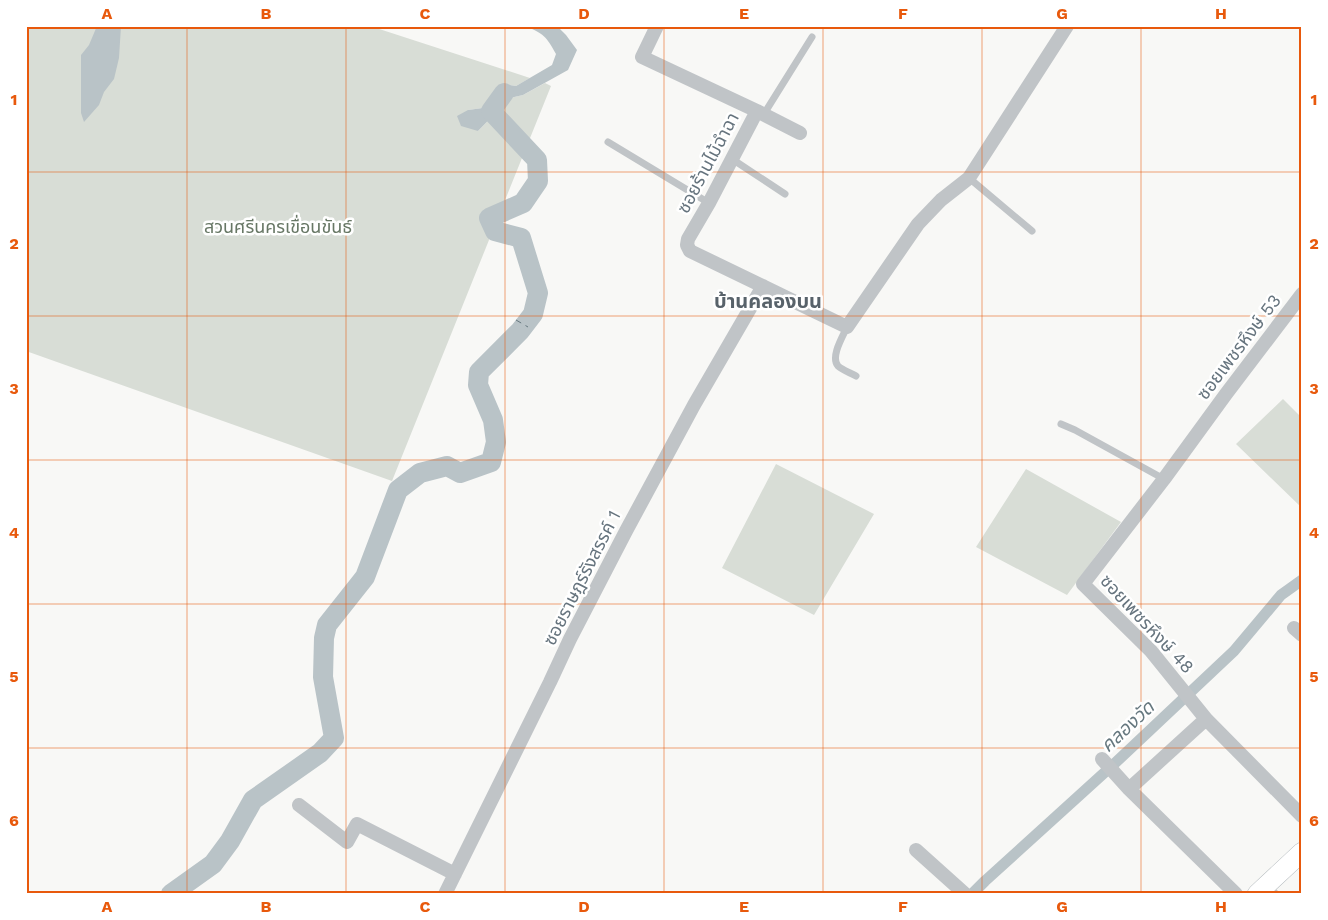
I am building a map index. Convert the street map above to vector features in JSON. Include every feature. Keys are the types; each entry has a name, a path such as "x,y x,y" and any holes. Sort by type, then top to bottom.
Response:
{"main road":[{"path":"1267,891 1302,852"}],"street":[{"name":"ซอยร้านไม้ฉำฉา","path":"657,26 642,57 761,113 732,158 710,203 688,239 687,245 690,251 763,286"},
{"path":"763,286 847,327 918,224 941,200 969,178 1067,26"},
{"path":"761,113 800,133"},
{"name":"ซอยราษฎร์รังสรรค์ 1","path":"445,894 570,639 622,539 691,411 763,286"},
{"name":"ซอยเพชรหึงษ์ 53","path":"1206,422 1302,294"},
{"name":"ซอยเพชรหึงษ์ 48","path":"1206,422 1083,584 1151,651 1206,719 1302,816"},
{"path":"1128,788 1206,719"},
{"path":"1102,759 1128,788 1236,894"},
{"path":"299,805 347,842 357,824 455,874"},
{"path":"916,850 961,891"}],"lane":[{"path":"761,113 812,36"},
{"path":"608,142 710,203"},
{"path":"732,158 785,194"},
{"path":"969,178 1032,231"},
{"path":"847,327 836,350 835,359 838,366 856,376"},
{"path":"1061,424 1164,479"}],"green space":[{"name":"สวนศรีนครเขื่อนขันธ์","path":"26,26 370,26 530,78 516,86 504,84 490,107 468,110 478,131 510,98 523,95 545,83 551,86 392,481 26,351"},
{"path":"1283,399 1302,418 1302,508 1236,444"},
{"path":"776,464 874,514 814,615 722,568"},
{"path":"1026,469 1121,522 1067,595 976,547"}],"shaded area":[{"path":"97,26 121,26 119,58 114,79 104,92 99,105 84,122 81,113 81,55 89,45"},
{"path":"525,26 557,26 566,35 577,50 568,70 523,95 510,98 478,131 461,126 457,116 468,110 490,107 504,84 516,86 552,65 556,54 550,43 540,33"}],"waterway":[{"path":"171,894 213,864 230,841 253,800 320,753 334,738 323,677 324,638 327,625 365,577 398,490 420,473 447,466 460,473 491,462 496,442 493,420 478,385 479,372 520,331 533,314 538,293 521,238 495,231 489,218 523,203 538,181 537,160 491,111 504,93"},
{"name":"คลองวัด","path":"972,894 1234,651 1281,595 1302,580"}],"ferry route":[{"path":"516,320 528,327"}],"district":[{"name":"บ้านคลองบน","path":"768,301"}]}
